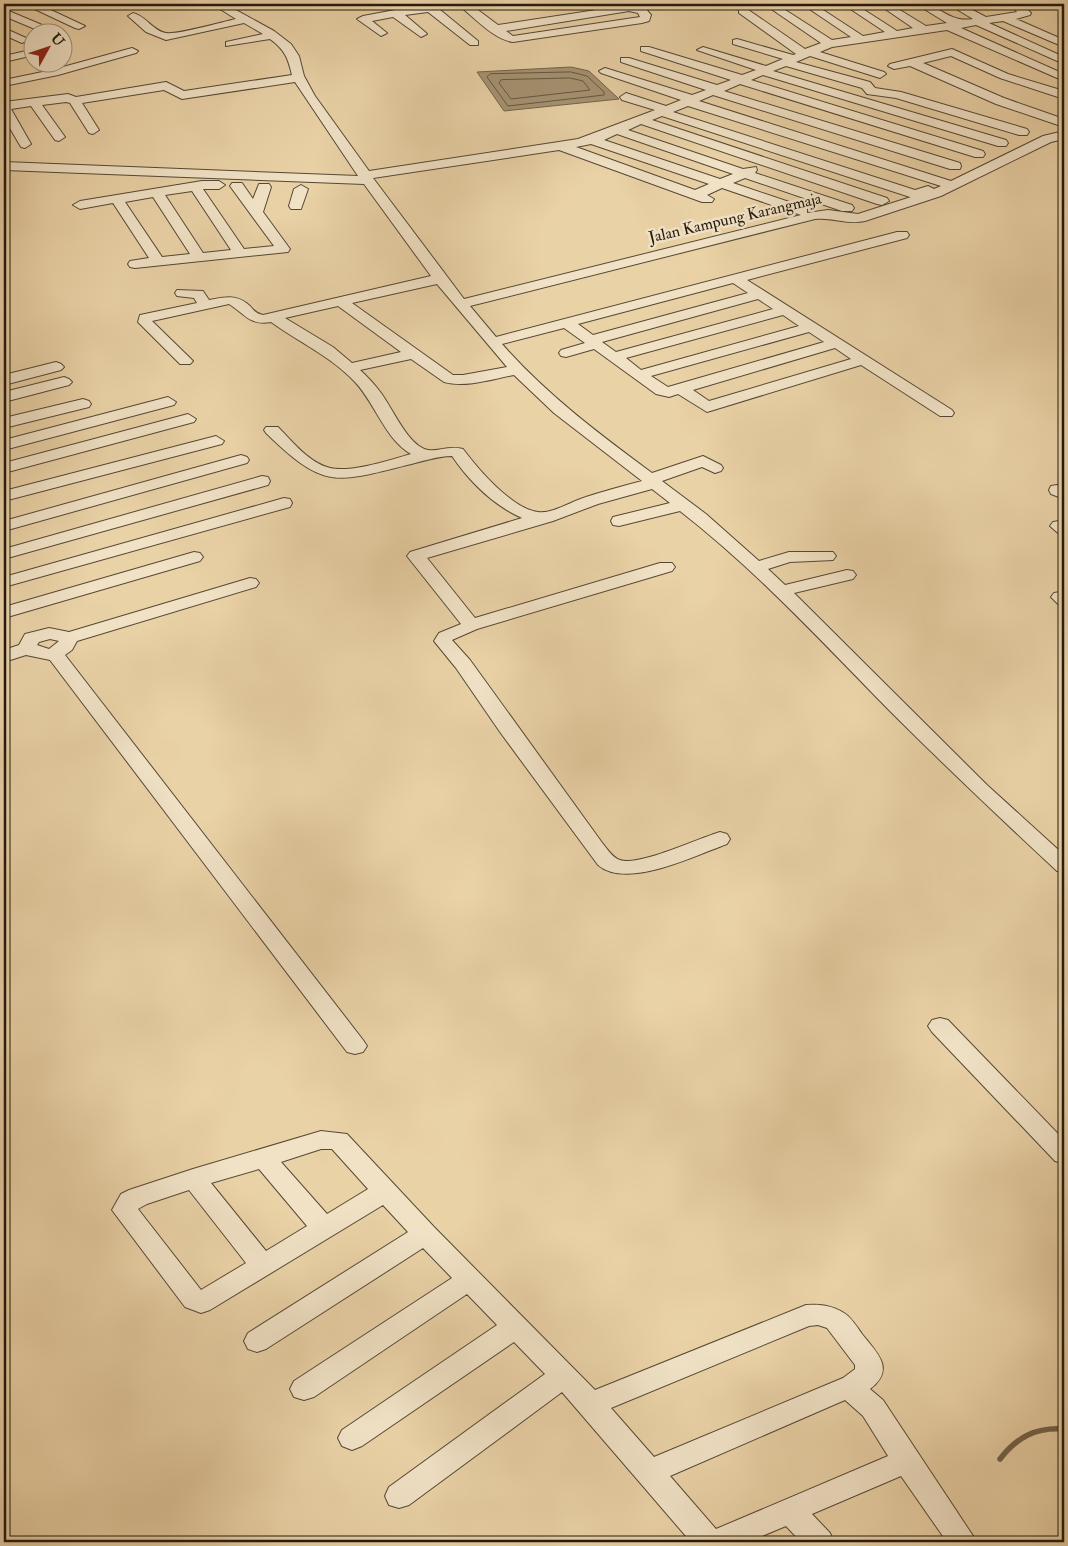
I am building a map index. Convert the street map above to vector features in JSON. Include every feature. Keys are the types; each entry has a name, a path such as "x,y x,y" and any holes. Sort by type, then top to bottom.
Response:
{"street":[{"path":"29,4 79,26"},
{"path":"217,4 272,34 289,48 299,78 366,178 439,279 517,370 551,403 684,504 756,567 979,788 1064,866"},
{"path":"381,33 363,19 433,8 480,4"},
{"path":"769,4 830,44"},
{"path":"807,4 861,39"},
{"path":"848,4 895,34"},
{"path":"883,4 923,30 943,40 1051,89 1064,89"},
{"path":"921,4 953,26 1064,78"},
{"path":"953,4 980,22 1064,61"},
{"path":"458,7 481,18 496,29 513,40 646,18 642,11 626,6 496,29"},
{"path":"433,8 474,43"},
{"path":"994,8 1008,18 1064,44"},
{"path":"80,205 195,186 327,190 395,170 592,140 830,44 1008,18 1027,8"},
{"path":"743,11 806,53 880,74"},
{"path":"4,12 27,22"},
{"path":"396,14 421,34"},
{"path":"481,18 500,15"},
{"path":"133,16 150,30 166,37 245,20"},
{"path":"4,31 13,43"},
{"path":"230,44 272,34"},
{"path":"737,42 866,86 875,92 909,99 1023,132"},
{"path":"645,49 979,154"},
{"path":"703,50 886,109 1002,143"},
{"path":"4,83 54,73 132,51"},
{"path":"894,66 952,52 1004,76 1064,95"},
{"path":"859,56 872,65 863,69"},
{"path":"4,59 28,59 4,71"},
{"path":"624,60 952,168 1040,123"},
{"path":"912,62 1000,100 1064,123"},
{"path":"605,71 814,142 948,184"},
{"path":"25,144 4,107 64,98 74,101 166,86 182,95 299,78"},
{"path":"626,97 915,194 948,184"},
{"path":"696,195 909,99"},
{"path":"74,101 93,130"},
{"path":"34,102 59,137"},
{"path":"640,120 882,201"},
{"path":"616,130 856,211"},
{"name":"Jalan Kampung Karangmaja","path":"462,304 824,213 856,219 936,192 948,184 1047,139 1064,135"},
{"path":"592,140 802,212"},
{"path":"582,154 606,144"},
{"path":"559,146 709,200"},
{"path":"4,166 366,178"},
{"path":"195,186 241,254"},
{"path":"136,264 283,250 238,186"},
{"path":"256,212 264,187"},
{"path":"296,206 301,189"},
{"path":"156,192 199,258"},
{"path":"117,199 158,262"},
{"path":"492,342 902,235"},
{"path":"185,361 146,322 145,318 205,304 232,300 254,319 275,318 439,279"},
{"path":"736,279 946,413"},
{"path":"182,293 198,294 205,304"},
{"path":"566,353 590,344 761,294"},
{"path":"341,302 440,374 454,380 517,370"},
{"path":"614,357 785,310"},
{"path":"275,318 289,329 323,347 349,368 372,391 404,439 419,452 428,455"},
{"path":"567,323 590,344 639,375 811,327"},
{"path":"590,344 614,357 661,391 669,392 837,343"},
{"path":"349,368 414,354"},
{"path":"681,389 707,407 864,360"},
{"path":"4,380 56,367"},
{"path":"4,397 64,382"},
{"path":"4,445 168,402"},
{"path":"4,423 83,404"},
{"path":"4,468 188,419"},
{"path":"272,430 310,464 329,473 344,473 448,451 457,452 467,466 496,494 524,513 539,518"},
{"path":"4,496 216,441"},
{"path":"4,526 241,460"},
{"path":"470,625 469,620 416,556 653,481 703,461 715,468"},
{"path":"4,554 262,482"},
{"path":"1064,487 1057,490 1064,494"},
{"path":"43,634 4,583 284,503"},
{"path":"619,521 684,504"},
{"path":"756,567 790,557 828,556"},
{"path":"4,613 194,557"},
{"path":"666,567 470,625 445,637 444,641 463,664 507,728 596,849 609,862 623,868 638,866 720,839"},
{"path":"782,591 847,575"},
{"path":"4,656 29,648 42,654 250,583"},
{"path":"29,648 28,645 32,638 43,634 60,634 61,646 355,1046"},
{"path":"940,1026 1064,1155"},
{"path":"385,1191 205,1302 199,1303 194,1300 125,1210 130,1201 138,1196 263,1157 321,1140 335,1138 344,1144 425,1234 592,1404 710,1541 790,1511 906,1461"},
{"path":"263,1157 324,1228"},
{"path":"194,1178 263,1266"},
{"path":"257,1341 425,1234"},
{"path":"304,1389 470,1279"},
{"path":"592,1404 806,1316 820,1314 836,1321 869,1362 869,1374 850,1388 839,1390 650,1472"},
{"path":"352,1438 516,1327"},
{"path":"399,1496 564,1375"},
{"path":"850,1388 873,1408 906,1461 960,1539"},
{"path":"790,1511 820,1542"}],"water":[{"path":"571,67 589,71 619,99 504,111 477,72"}],"waterway":[{"path":"1000,1459 1006,1451 1028,1435 1045,1430 1064,1429"}]}
